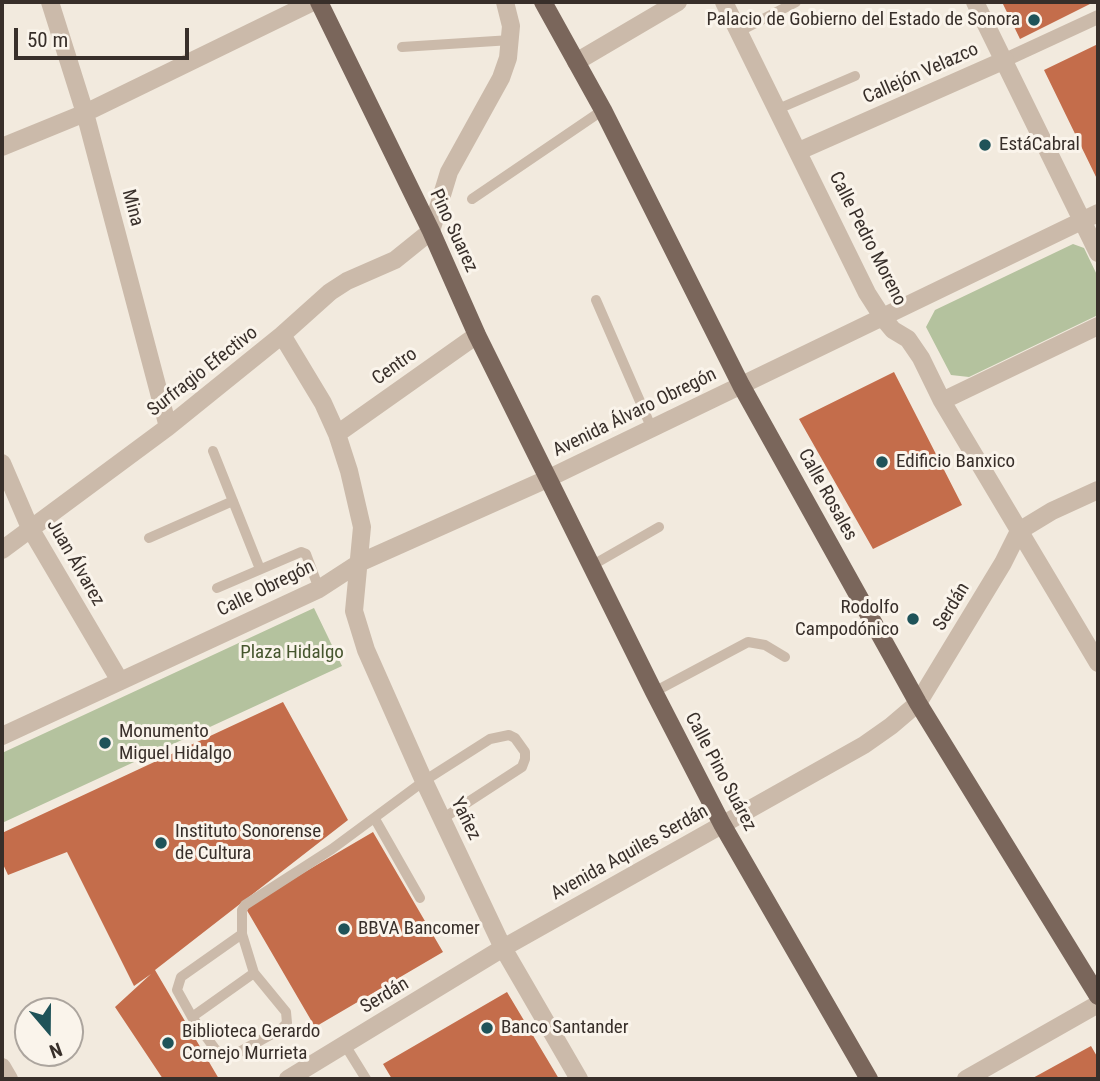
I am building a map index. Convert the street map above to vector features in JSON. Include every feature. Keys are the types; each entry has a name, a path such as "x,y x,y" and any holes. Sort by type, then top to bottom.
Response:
{"main road":[{"name":"Pino Suarez","path":"319,2 547,478"},
{"name":"Calle Rosales","path":"543,2 603,110 741,385 918,703 1098,996"},
{"name":"Calle Pino Suárez","path":"547,478 722,824 869,1079"}],"street":[{"name":"Mina","path":"50,2 85,113 168,427"},
{"path":"2,147 85,113 313,2"},
{"path":"431,231 449,172 501,78 511,40 510,18 505,2"},
{"path":"576,62 678,2"},
{"name":"Calle Pedro Moreno","path":"724,2 867,292 883,318 893,330 908,339 921,358 943,401 1098,663"},
{"path":"975,2 1090,217 1098,253"},
{"name":"Callejón Velazco","path":"799,151 1098,17"},
{"name":"Avenida Álvaro Obregón","path":"547,478 1090,217"},
{"name":"Surfragio Efectivo","path":"2,550 168,427 282,335 330,292 347,281 395,260 431,231"},
{"path":"943,401 1098,326"},
{"name":"Yañez","path":"282,335 323,403 349,471 362,527 354,611 366,650 503,948 579,1079"},
{"name":"Centro","path":"337,434 477,335"},
{"name":"Juan Álvarez","path":"2,463 30,528 120,681"},
{"name":"Calle Obregón","path":"2,736 319,589 359,564 547,478"},
{"path":"1019,531 1052,511 1098,490"},
{"name":"Serdán","path":"918,703 1003,563 1019,531"},
{"name":"Avenida Aquiles Serdán","path":"503,948 864,745 918,703"},
{"name":"Serdán","path":"288,1079 503,948"},
{"path":"966,1079 1098,1004"},
{"path":"2,1067 9,1079"}],"lane":[{"path":"738,32 796,2"},
{"path":"402,47 511,40"},
{"path":"778,109 855,76"},
{"path":"472,200 603,110"},
{"path":"597,300 652,429"},
{"path":"213,451 260,569"},
{"path":"149,538 233,501"},
{"path":"591,566 659,527"},
{"path":"217,588 301,552 306,554 319,589"},
{"path":"654,692 748,642 765,645 785,657"},
{"path":"242,934 181,976 177,990 192,1017 215,1049 225,1057 232,1056 287,1023 286,1012 254,972 242,934 242,910 245,905 374,819 424,781 490,739 501,735 515,738 525,752 522,767 442,819"},
{"path":"374,819 420,898"},
{"path":"192,1017 254,972"},
{"path":"345,1045 366,1079"}],"green space":[{"path":"1073,244 1084,248 1098,277 1098,315 969,377 951,375 926,327 935,310"},
{"name":"Plaza Hidalgo","path":"314,608 342,666 2,823 2,753"}],"building":[{"name":"Palacio de Gobierno del Estado de Sonora","path":"1002,2 1094,2 1020,39"},
{"path":"1098,44 1098,181 1044,70"},
{"name":"Edificio Banxico","path":"894,372 962,505 873,549 799,419"},
{"name":"Instituto Sonorense de Cultura","path":"283,702 348,820 155,970 219,1079 163,1079 115,1007 151,974 134,986 67,852 8,875 2,862 2,833"},
{"name":"BBVA Bancomer","path":"373,832 443,952 315,1027 245,907"},
{"name":"Banco Santander","path":"507,992 559,1079 392,1079 383,1064"},
{"path":"1091,1046 1098,1058 1098,1079 1031,1079"}],"place":[{"name":"Palacio de Gobierno del Estado de Sonora","path":"1034,20"},
{"name":"EstáCabral","path":"985,145"},
{"name":"Edificio Banxico","path":"882,462"},
{"name":"Rodolfo Campodónico","path":"913,619"},
{"name":"Monumento Miguel Hidalgo","path":"105,743"},
{"name":"Instituto Sonorense de Cultura","path":"161,843"},
{"name":"BBVA Bancomer","path":"344,929"},
{"name":"Banco Santander","path":"487,1028"},
{"name":"Biblioteca Gerardo Cornejo Murrieta","path":"168,1043"}]}
